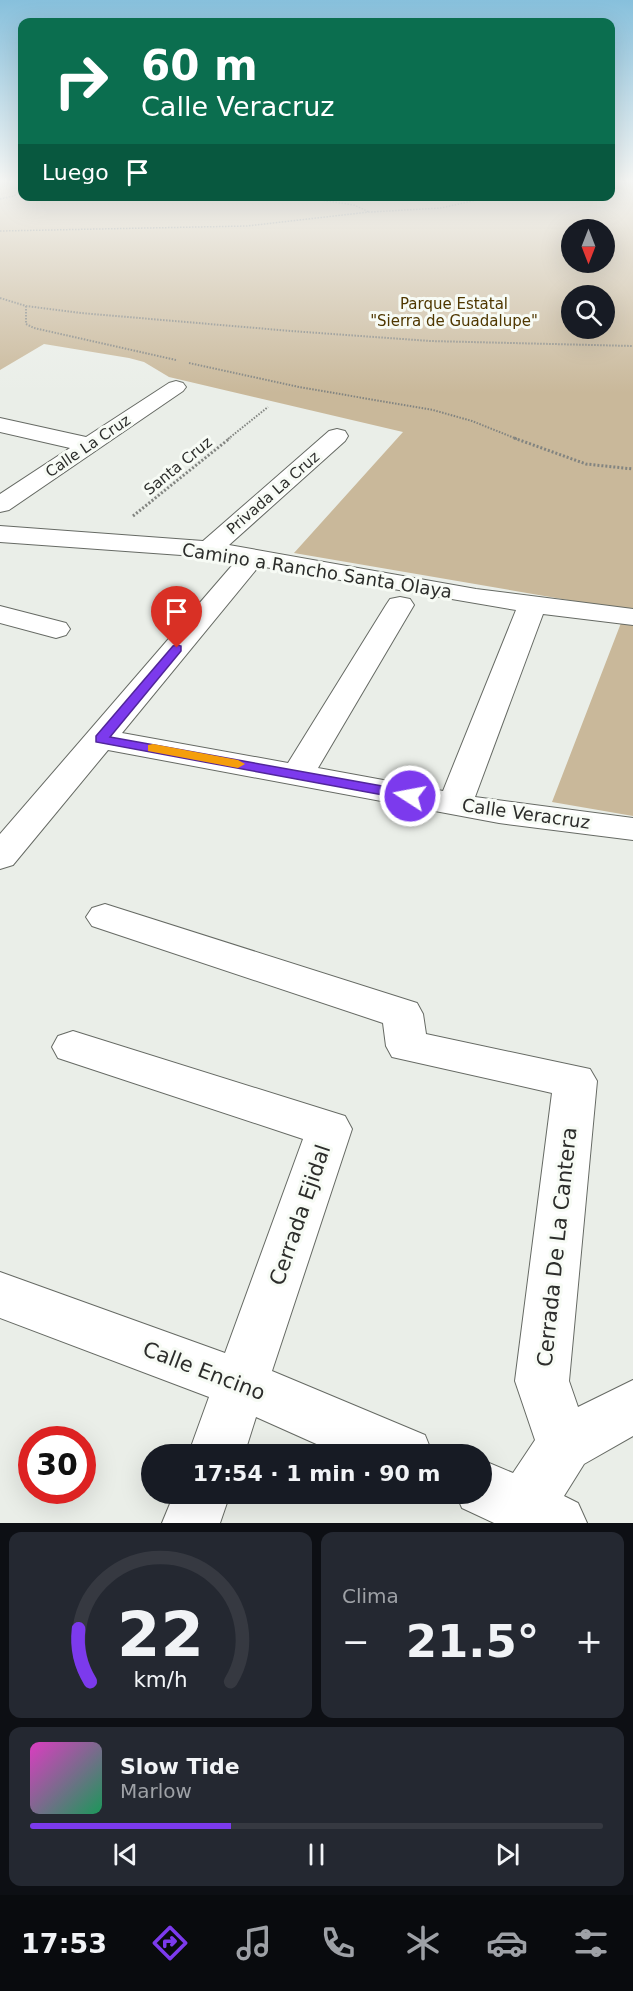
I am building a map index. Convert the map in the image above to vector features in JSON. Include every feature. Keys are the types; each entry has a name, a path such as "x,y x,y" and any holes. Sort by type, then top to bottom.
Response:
{"street":[{"name":"Calle La Cruz","path":"0,505 176,387"},
{"path":"0,425 89,445"},
{"name":"Privada La Cruz","path":"209,549 337,436"},
{"name":"Camino a Rancho Santa Olaya","path":"0,534 209,549 476,597 633,617"},
{"path":"0,857 253,557"},
{"path":"455,804 533,604"},
{"path":"297,775 400,605"},
{"path":"0,614 56,629"},
{"name":"Calle Veracruz","path":"101,739 455,804 633,829"},
{"name":"Cerrada De La Cantera","path":"105,917 402,1014 407,1046 575,1081 542,1381 564,1445"},
{"name":"Cerrada Ejidal","path":"73,1047 329,1129 243,1385"},
{"name":"Calle Encino","path":"0,1295 243,1385 380,1444"},
{"path":"220,1444 243,1385"},
{"path":"521,1506 564,1445 633,1406"},
{"path":"191,1523 198,1504"}],"path":[{"path":"0,298 26,306 124,317 395,338 633,346"},
{"path":"26,306 26,324 34,328 299,387 447,413 498,429 544,450 602,467 633,469"},
{"name":"Santa Cruz","path":"101,542 268,407"}],"green space":[{"name":"Parque Estatal \"Sierra de Guadalupe\"","path":"0,251 561,251 561,273 615,273 615,251 633,251 633,816 552,802 626,610 294,553 403,432 169,377 144,362 44,344 0,370"}],"slow traffic":[{"path":"153,748 238,764"}],"route":[{"path":"177,648 101,739 410,796"}]}
